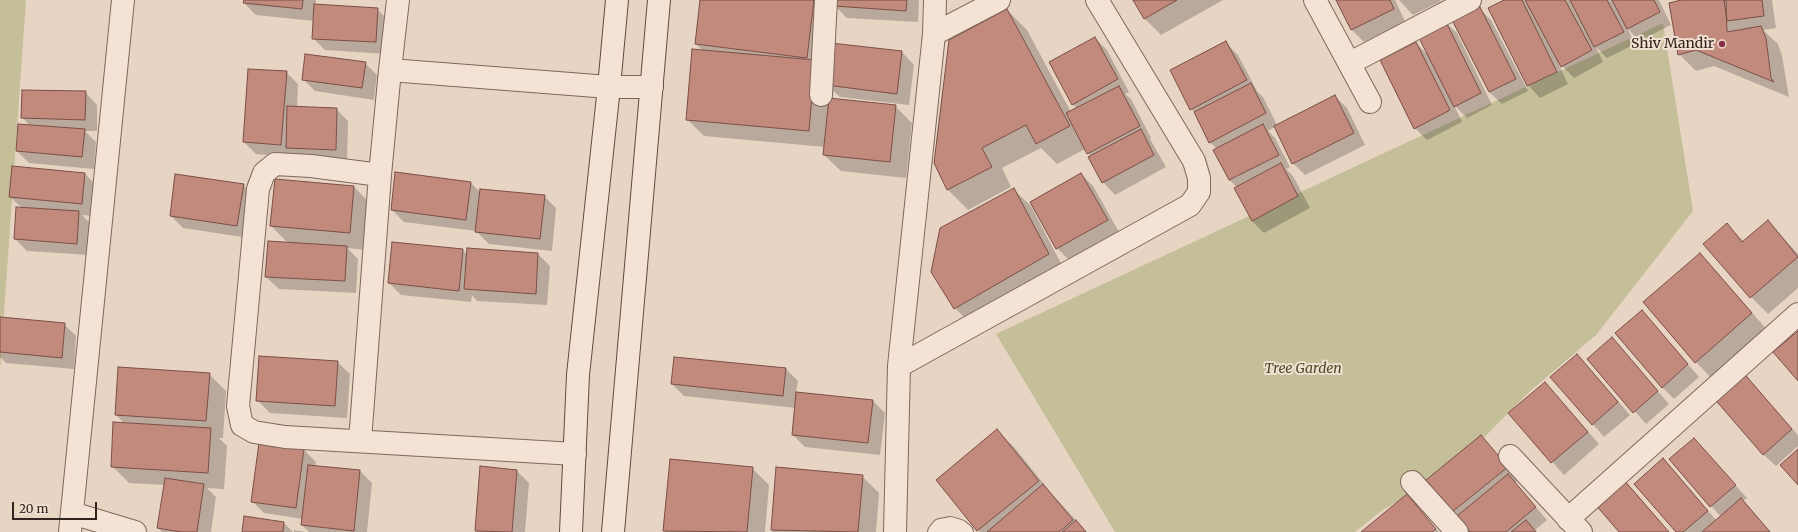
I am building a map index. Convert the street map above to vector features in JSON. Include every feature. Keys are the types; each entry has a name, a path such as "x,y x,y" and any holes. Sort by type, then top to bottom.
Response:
{"street":[{"path":"124,0 71,523 135,532"},
{"path":"360,441 380,175 398,0"},
{"path":"571,532 578,375 617,0"},
{"path":"613,532 659,0"},
{"path":"821,95 826,0"},
{"path":"895,532 899,366 934,34 935,0"},
{"path":"934,34 999,0"},
{"path":"899,366 1190,205 1199,192 1199,178 1194,161 1098,0"},
{"path":"1315,0 1370,102"},
{"path":"1350,63 1470,0"},
{"path":"390,70 609,87 652,87"},
{"path":"380,175 311,166 275,164 264,172 258,189 238,406 242,425 254,432 285,437 575,454"},
{"path":"1510,456 1575,525 1798,314"},
{"path":"1412,482 1458,532"}],"lane":[{"path":"936,532 940,527 950,525 960,528 965,532"}],"green space":[{"path":"0,0 26,0 0,371"},
{"name":"Tree Garden","path":"1663,23 1693,211 1596,335 1528,393 1447,475 1384,509 1355,532 1115,532 996,334"}],"building":[{"path":"244,0 303,0 302,9 243,3"},
{"path":"700,0 814,0 807,58 695,44"},
{"path":"834,0 907,0 906,11 834,6"},
{"path":"1133,0 1177,0 1144,19"},
{"path":"1336,0 1390,0 1394,9 1351,30"},
{"path":"1504,0 1522,0 1557,72 1527,86 1488,8"},
{"path":"1525,0 1565,0 1592,50 1561,67"},
{"path":"1570,0 1607,0 1624,32 1594,47"},
{"path":"1612,0 1654,0 1660,12 1627,29"},
{"name":"Shiv Mandir","path":"1681,0 1726,0 1727,32 1761,26 1766,38 1771,78 1774,82 1696,50 1678,55 1669,3"},
{"path":"1724,0 1762,0 1764,16 1727,21"},
{"path":"314,4 378,8 376,42 312,39"},
{"path":"1480,7 1516,79 1489,92 1452,20"},
{"path":"1007,9 1070,126 1036,144 1026,125 982,148 992,167 947,190 934,163 949,40"},
{"path":"1445,20 1481,93 1454,107 1417,34"},
{"path":"1095,37 1118,79 1072,105 1049,62"},
{"path":"1226,41 1247,80 1190,110 1170,70"},
{"path":"1416,42 1450,110 1414,129 1380,60"},
{"path":"831,43 902,51 897,94 826,85"},
{"path":"692,49 815,60 809,131 686,120"},
{"path":"305,54 366,62 362,88 302,80"},
{"path":"248,69 287,71 281,145 243,142"},
{"path":"1251,83 1266,113 1209,143 1194,112"},
{"path":"1119,86 1140,126 1087,154 1066,113"},
{"path":"22,90 86,91 85,120 21,118"},
{"path":"1335,95 1354,133 1292,164 1274,126"},
{"path":"829,98 896,105 890,162 823,155"},
{"path":"287,106 337,108 336,150 286,148"},
{"path":"18,124 85,129 82,157 16,151"},
{"path":"1263,124 1279,155 1229,180 1213,150"},
{"path":"1141,129 1154,155 1102,183 1088,157"},
{"path":"1281,163 1298,196 1252,221 1234,188"},
{"path":"12,166 85,173 82,204 9,197"},
{"path":"395,172 471,182 466,220 391,210"},
{"path":"1081,173 1108,220 1056,249 1030,202"},
{"path":"175,174 244,184 237,226 170,216"},
{"path":"275,179 354,186 350,233 270,226"},
{"path":"1014,188 1049,254 954,309 931,272 940,228"},
{"path":"480,189 545,195 540,239 475,232"},
{"path":"16,207 79,211 77,244 14,239"},
{"path":"1768,220 1798,257 1750,298 1703,244 1727,223 1742,242"},
{"path":"268,241 347,246 345,281 265,277"},
{"path":"392,242 463,249 459,291 388,283"},
{"path":"467,248 538,253 536,294 464,289"},
{"path":"1700,253 1752,313 1695,363 1643,302"},
{"path":"1642,310 1688,364 1662,388 1615,333"},
{"path":"0,317 65,323 62,358 0,352"},
{"path":"1798,331 1798,381 1773,352"},
{"path":"1612,337 1658,391 1633,413 1587,359"},
{"path":"1577,354 1618,402 1592,425 1550,377"},
{"path":"259,356 338,361 335,406 256,401"},
{"path":"674,357 786,368 783,396 671,384"},
{"path":"118,367 210,373 206,421 115,415"},
{"path":"1741,370 1792,429 1763,455 1712,396"},
{"path":"1545,382 1588,432 1551,463 1508,413"},
{"path":"796,392 873,400 868,443 792,435"},
{"path":"113,422 211,428 208,473 111,467"},
{"path":"997,429 1039,481 977,531 936,480"},
{"path":"1481,435 1508,467 1452,512 1426,480"},
{"path":"1694,438 1736,485 1710,507 1669,459"},
{"path":"259,443 304,449 296,508 251,502"},
{"path":"1798,449 1798,485 1780,465"},
{"path":"1663,458 1708,511 1683,532 1676,532 1634,484"},
{"path":"670,459 753,467 747,532 663,531"},
{"path":"308,465 360,470 354,531 301,525"},
{"path":"480,466 517,470 512,532 475,531"},
{"path":"776,467 863,475 858,532 771,530"},
{"path":"1508,474 1536,507 1506,532 1470,532 1457,516"},
{"path":"165,478 204,484 197,532 181,532 157,528"},
{"path":"1623,479 1669,532 1619,532 1594,503"},
{"path":"1043,484 1073,520 1059,532 987,532"},
{"path":"1407,494 1436,529 1432,532 1361,532"},
{"path":"1741,498 1770,532 1702,532"},
{"path":"244,516 284,522 283,532 242,532"},
{"path":"1076,520 1086,532 1062,532"},
{"path":"1526,520 1536,532 1511,532"}],"place":[{"name":"Shiv Mandir","path":"1722,44"}]}
